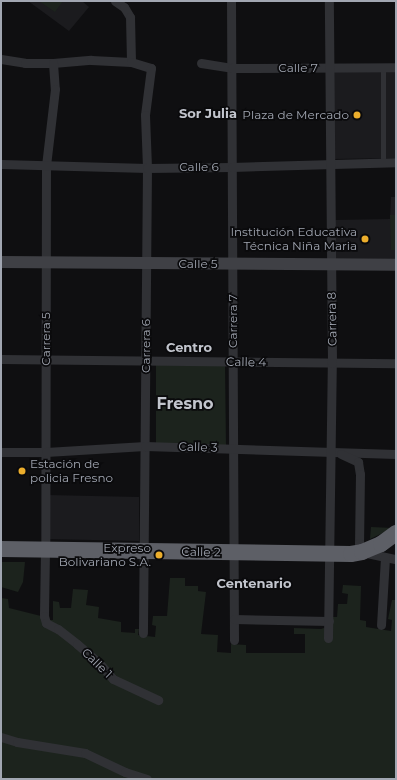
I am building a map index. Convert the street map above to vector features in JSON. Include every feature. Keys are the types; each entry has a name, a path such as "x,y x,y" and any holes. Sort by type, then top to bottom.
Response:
{"highway":[{"name":"Calle 2","path":"1,549 330,554 362,552 381,544 396,533"}],"street":[{"path":"1,59 25,63 53,63 91,60 131,62 130,18 124,7 115,1"},
{"name":"Carrera 7","path":"231,1 234,640"},
{"name":"Carrera 8","path":"328,638 335,451 332,363 329,1"},
{"name":"Carrera 6","path":"131,62 151,68 145,115 147,168 143,633"},
{"name":"Carrera 5","path":"44,616 46,452 46,166 55,89 53,63"},
{"name":"Calle 7","path":"201,63 232,68 396,67"},
{"name":"Calle 6","path":"1,164 147,168 331,165 396,162"},
{"name":"Calle 5","path":"1,262 396,265"},
{"name":"Calle 4","path":"1,359 396,363"},
{"name":"Calle 3","path":"1,452 46,452 145,446 396,454"},
{"path":"335,451 358,462 360,474 358,543 362,552 385,558 396,559"},
{"path":"381,625 385,558"},
{"name":"Calle 1","path":"44,616 46,623 58,629 77,644 100,664 113,679 158,700"},
{"path":"234,618 329,621"},
{"path":"1,737 17,742 85,753 125,772 147,779"}],"lane":[{"path":"383,67 383,162"}],"shaded area":[{"path":"28,1 82,1 89,7 69,31"},
{"path":"39,1 63,1 55,12"},
{"name":"Plaza de Mercado","path":"331,70 396,71 396,158 335,159"},
{"name":"Institución Educativa Técnica Niña Maria","path":"391,197 396,197 396,259 333,261 334,220 390,219"},
{"path":"390,215 396,215 396,250 391,250"},
{"path":"156,365 225,366 226,446 156,444"},
{"path":"47,495 139,497 139,541 46,539"},
{"path":"371,527 393,528 370,539"},
{"path":"1,562 25,562 23,582 18,592 1,587"},
{"path":"170,578 185,578 185,586 198,586 198,591 206,592 201,634 218,635 217,652 231,653 231,644 246,645 246,653 305,653 305,634 294,634 294,628 321,629 327,627 328,617 337,617 338,604 347,604 348,594 342,593 343,585 361,586 360,620 366,621 366,627 391,631 392,620 388,619 392,600 396,600 396,779 1,779 1,598 8,599 9,608 41,616 45,620 53,620 53,601 59,602 60,608 71,608 73,589 88,590 86,605 99,607 98,618 121,622 121,632 135,633 135,629 139,629 138,635 155,637 156,626 152,625 153,616 167,616"}],"place":[{"name":"Plaza de Mercado","path":"357,115"},
{"name":"Institución Educativa Técnica Niña Maria","path":"365,239"},
{"name":"Estación de policia Fresno","path":"22,471"},
{"name":"Expreso Bolivariano S.A.","path":"159,555"}],"district":[{"name":"Sor Julia","path":"208,113"},
{"name":"Centro","path":"189,347"},
{"name":"Fresno","path":"185,404"},
{"name":"Centenario","path":"254,583"}]}
